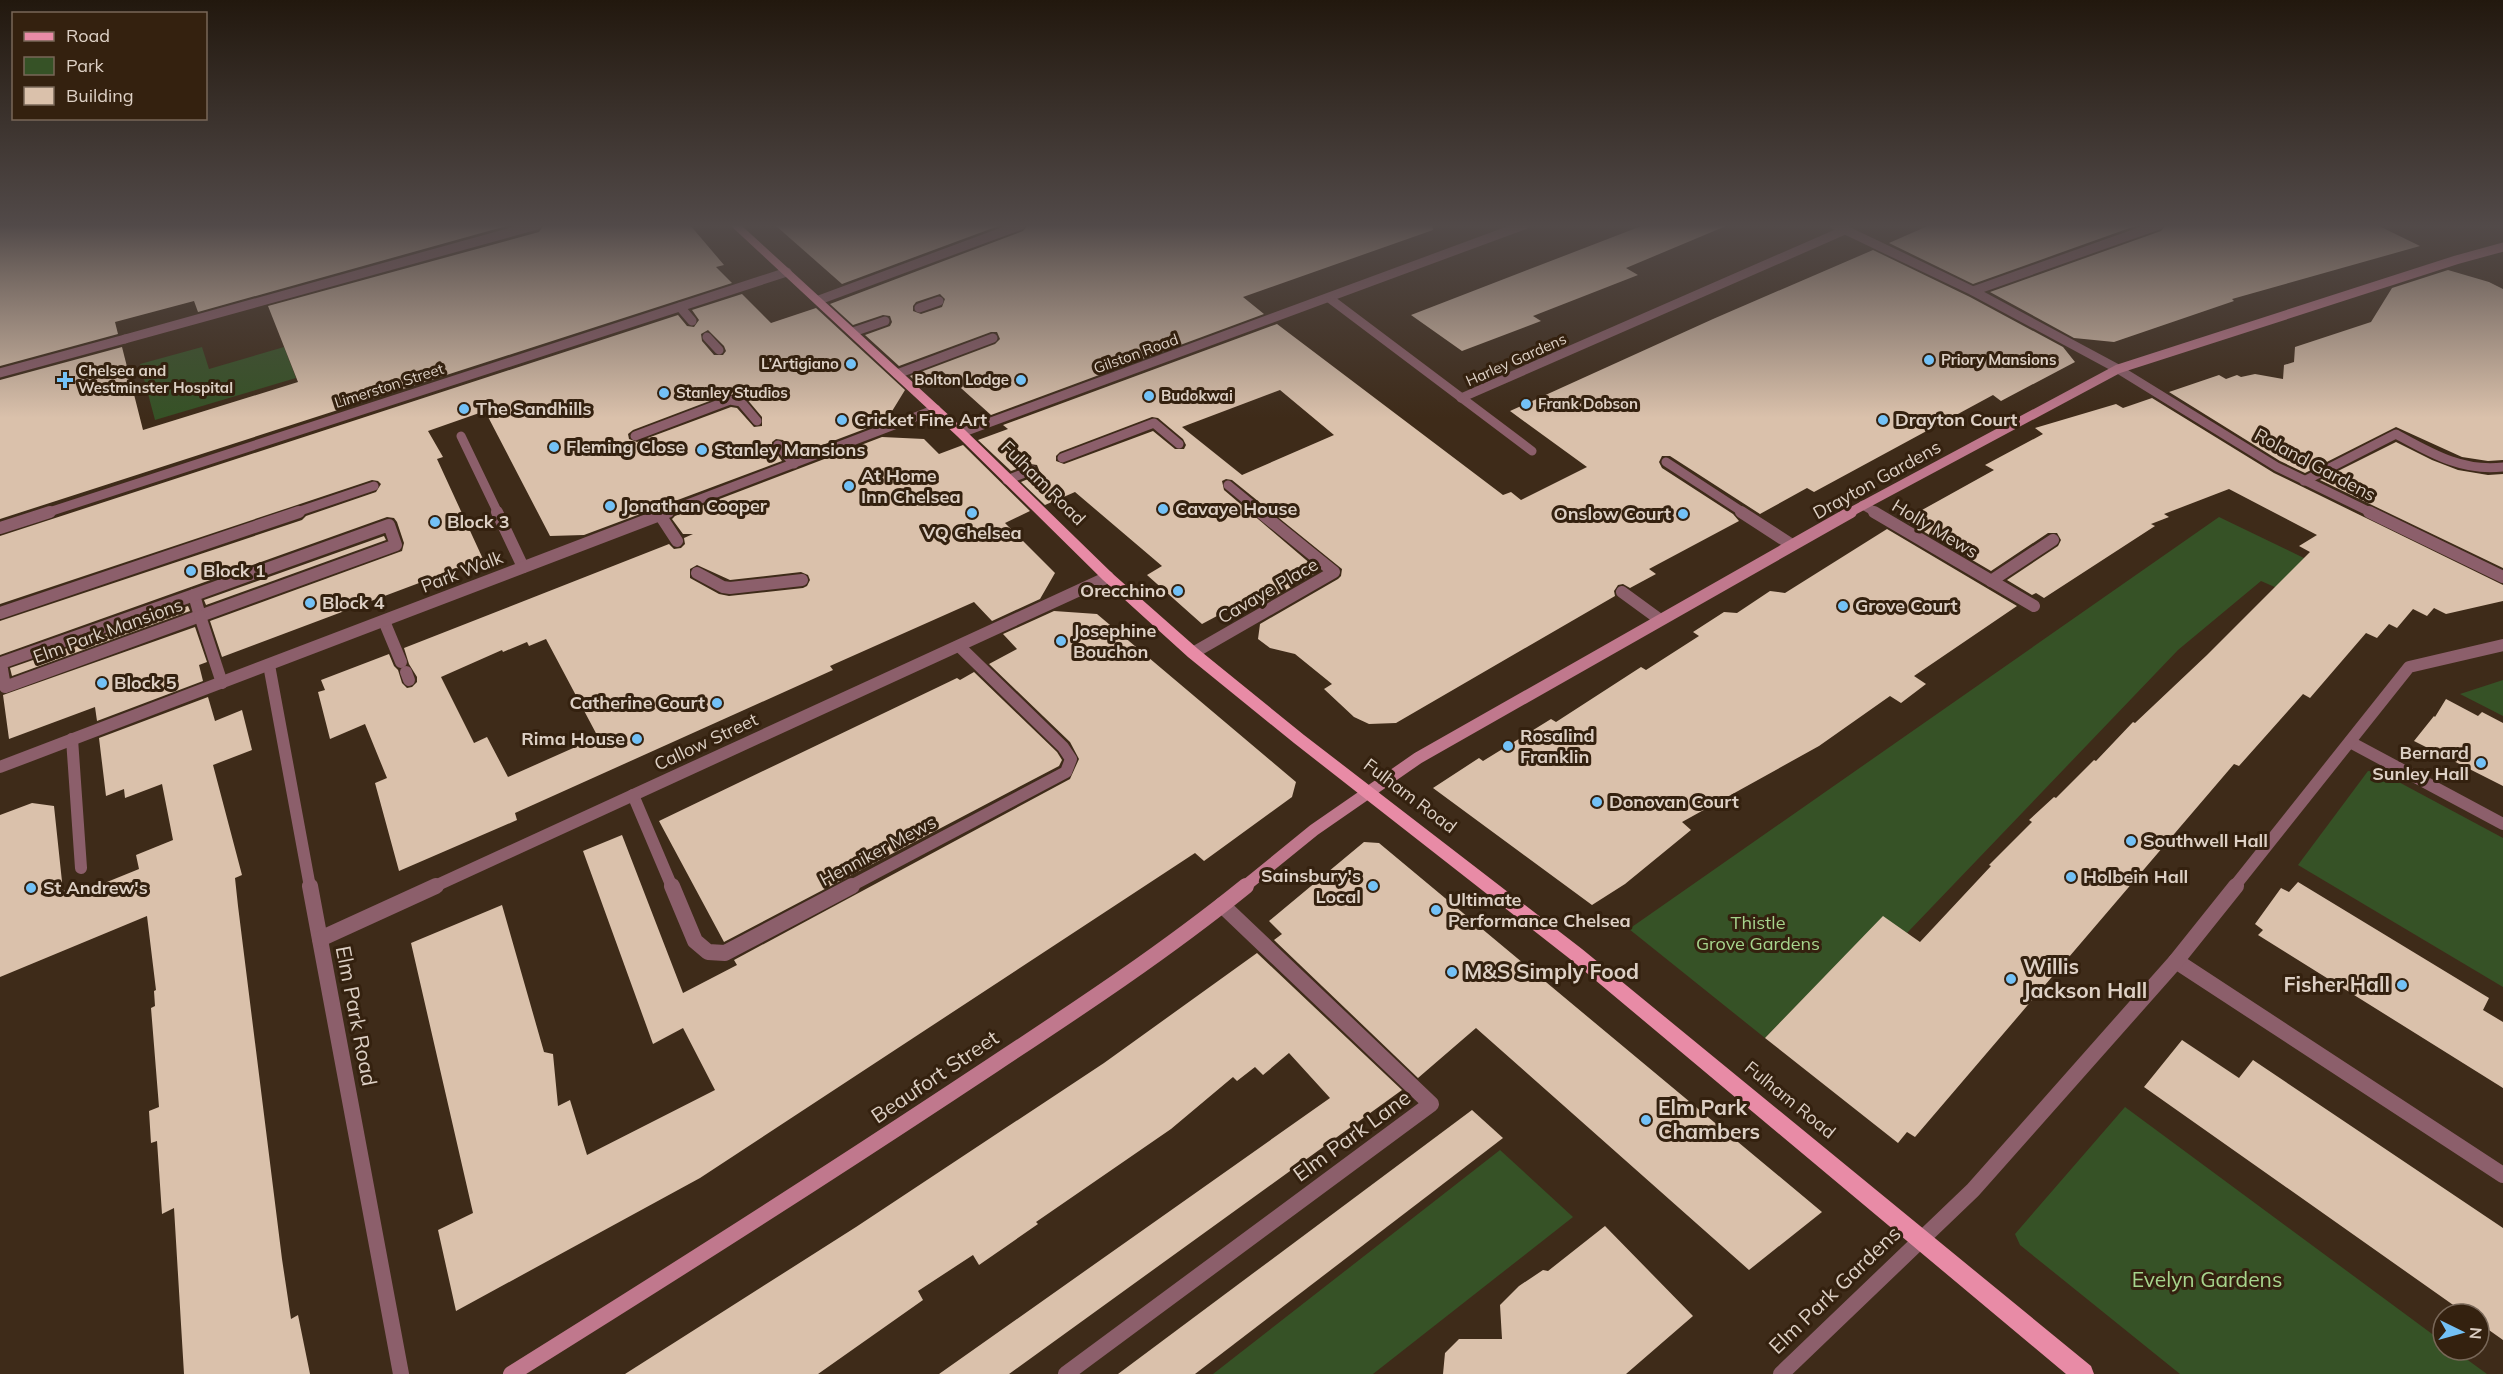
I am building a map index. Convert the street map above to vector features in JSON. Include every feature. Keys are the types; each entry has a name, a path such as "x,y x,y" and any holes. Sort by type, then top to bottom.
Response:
{"main road":[{"name":"Fulham Road","path":"807,289 961,433 1108,578 1193,653 1584,961 2083,1374"}],"street":[{"path":"0,373 305,289"},
{"name":"Limerston Street","path":"0,528 735,289"},
{"path":"819,300 848,289"},
{"name":"Gilston Road","path":"961,433 1353,289"},
{"name":"Harley Gardens","path":"1461,398 1710,289"},
{"name":"Roland Gardens","path":"1969,289 2118,369 2272,465 2503,578"},
{"path":"1973,291 1978,289"},
{"name":"Drayton Gardens","path":"1367,792 1418,758 1863,505 2118,369 2366,289"},
{"path":"1329,298 1532,451"},
{"path":"919,308 939,301"},
{"path":"680,307 692,321"},
{"path":"853,332 885,321"},
{"path":"707,337 719,350"},
{"path":"897,374 993,338"},
{"path":"635,436 730,400 741,402 757,421"},
{"name":"Park Walk","path":"0,767 936,410"},
{"path":"1062,458 1154,423 1179,444"},
{"path":"2304,481 2396,434 2466,469 2490,470 2503,467"},
{"path":"460,436 523,567"},
{"path":"778,445 794,464"},
{"path":"1666,462 1792,545"},
{"path":"1007,480 1032,470"},
{"name":"Cavaye Place","path":"1193,653 1334,572 1228,485"},
{"path":"0,614 374,486"},
{"name":"Holly Mews","path":"1863,505 2034,606"},
{"path":"660,515 677,540"},
{"path":"201,616 396,545 388,525 194,595 222,683"},
{"name":"Holly Mews","path":"1991,581 2053,540"},
{"path":"697,573 723,587 730,588 802,580"},
{"name":"Callow Street","path":"320,939 1108,578"},
{"path":"1622,592 1659,620"},
{"name":"Elm Park Mansions","path":"194,595 2,663 5,687 201,616"},
{"path":"384,621 406,671"},
{"path":"1920,1239 1973,1190 2176,961 2409,667 2503,645"},
{"name":"Henniker Mews","path":"633,795 695,941 708,952 725,953 1066,772 1071,759 1063,747 959,646"},
{"name":"Elm Park Road","path":"269,665 401,1374"},
{"path":"72,739 81,868"},
{"path":"2350,742 2503,824"},
{"name":"Beaufort Street","path":"511,1374 799,1193 993,1065 1155,954 1222,905 1314,830 1367,792"},
{"name":"Elm Park Lane","path":"1066,1374 1431,1104 1222,905"},
{"path":"2176,961 2503,1175"},
{"name":"Elm Park Gardens","path":"1781,1374 1920,1239"}],"green space":[{"path":"202,347 209,369 284,347 296,378 155,420 140,364"},
{"name":"Thistle Grove Gardens","path":"2219,517 2306,559 2277,588 2261,581 2178,650 1907,933 1883,917 1765,1038 1629,929"},
{"path":"2503,680 2503,716 2460,694"},
{"path":"2368,771 2380,772 2503,838 2503,987 2298,865"},
{"name":"Evelyn Gardens","path":"2125,1107 2431,1333 2431,1362 2470,1362 2487,1374 2180,1374 2020,1245 2015,1234"},
{"path":"1500,1150 1573,1217 1373,1374 1213,1374"}],"building":[{"path":"0,289 280,289 198,312 194,301 115,322 118,334 0,366"},
{"path":"330,289 713,289 0,519 0,380 122,347 143,430 298,382 268,306"},
{"path":"869,289 1265,289 1243,297 1264,314 991,415 942,371 915,381 910,376 995,344 1000,339 997,332 991,332 899,366 865,335 890,326 892,322 890,316 883,315 853,325 830,304","holes":["940,294 945,299 942,307 921,314 913,311 916,302"]},
{"path":"1478,289 1602,289 1533,316 1541,321 1462,351 1411,315"},
{"path":"1782,289 1954,289 2063,347 2075,362 2001,401 1993,395 1814,492 1807,488 1760,514 1670,456 1662,456 1659,462 1662,468 1733,514 1739,521 1649,569 1656,574 1630,588 1623,584 1618,585 1614,591 1615,596 1396,723 1369,724 1354,717 1324,689 1332,684 1295,654 1270,648 1258,639 1260,624 1338,579 1342,569 1232,480 1222,481 1224,490 1319,571 1261,604 1262,592 1202,624 1147,575 1162,566 1075,492 1045,505 1021,482 1037,475 1039,470 1037,465 1030,464 1011,471 978,440 1008,429 1003,425 1277,324 1503,495 1511,492 1521,500 1587,467 1510,411","holes":["1280,390 1334,435 1242,475 1182,427","1152,417 1158,418 1183,439 1186,445 1184,449 1175,449 1153,431 1064,464 1056,461 1056,456 1060,452"]},
{"path":"1998,289 2267,289 2232,299 2234,301 2114,342 2074,338 1990,292"},
{"path":"2391,289 2503,289 2503,460 2488,461 2462,457 2396,427 2305,473 2280,461 2169,392 2219,375 2226,379 2237,375 2241,377 2255,374 2283,379 2284,365 2294,362 2295,347 2371,322"},
{"path":"742,294 771,323 816,308 905,390 886,421 796,455 783,440 776,439 772,442 772,447 782,461 584,535 550,536 485,411 428,431 443,457 437,459 483,559 222,657 210,621 402,551 404,543 397,522 394,518 387,517 0,655 0,621 302,520 306,516 376,492 381,484 372,480 0,604 0,536 678,315 687,326 694,327 699,320 692,310","holes":["708,330 724,346 726,351 723,355 714,355 702,341 701,334","728,394 746,398 762,417 762,426 754,427 737,408 731,407 637,442 629,439 628,434 633,430"]},
{"path":"2152,398 2274,473 2503,585 2503,601 2446,614 2434,608 2427,616 2413,609 2397,628 2389,624 2377,638 2366,633 2310,698 2303,694 2239,766 2234,764 1915,1137 1907,1132 1898,1143 1765,1038 1883,916 1920,942 1991,866 1989,865 2032,822 2029,820 2054,797 2056,798 2094,760 2096,761 2133,722 2135,723 2207,655 2310,552 2299,546 2317,535 2229,489 2164,514 2169,517 2151,524 2155,526 2044,598 2036,593 2032,595 2007,580 2058,546 2061,540 2057,533 2048,533 1991,571 1904,520 1994,470 1985,465 2043,434 2035,428 2116,404 2123,408"},
{"path":"882,437 924,439 939,454 963,445 1030,511 1005,523 1055,573 1040,599 992,621 974,602 830,666 833,670 515,813 517,820 399,871 375,783 387,778 365,724 330,739 318,692 325,690 321,680 389,654 402,683 407,688 412,687 417,682 417,677 409,664 404,648 669,544 674,549 681,548 685,544 684,538 693,534 683,534 672,519","holes":["697,565 730,580 801,572 808,575 810,580 803,588 729,596 719,594 690,578 690,569","546,639 598,737 508,777 487,737 474,743 441,677 502,650 503,652 527,642 529,646"]},
{"path":"2396,442 2458,470 2488,475 2503,474 2503,568 2320,480"},
{"path":"1887,529 2017,606 1914,676 1926,684 1901,703 1890,696 1819,746 1682,822 1691,830 1625,884 1592,905 1433,788 1479,758 1483,761 1551,719 1556,722 1641,667 1646,670 1699,636 1693,632 1724,612 1737,613 1770,591 1785,593"},
{"path":"384,536 386,540 206,605 204,600"},
{"path":"188,606 190,611 12,676 10,668"},
{"path":"1054,611 1097,614 1296,782 1292,797 1204,861 1195,853 700,1178 456,1311 438,1230 473,1213 411,943 502,905 544,1052 553,1054 558,1106 570,1100 587,1155 715,1090 683,1028 653,1044 583,851 622,835 683,993 737,965 734,960 1070,779 1079,759 1070,742 989,664 1017,649 1003,634"},
{"name":"Block 5","path":"195,627 207,662 199,665 203,681 97,721 95,707 9,739 3,695"},
{"path":"974,672 1057,752 1062,760 1059,766 724,942 659,821 957,678 960,680"},
{"path":"208,697 215,721 242,710 252,750 213,765 242,875 235,878 282,1259 291,1319 298,1315 310,1374 184,1374 174,1208 162,1214 157,1141 151,1143 149,1111 159,1107 151,1008 155,1006 154,991 156,990 147,916 0,977 0,815 32,803 54,806 63,891 79,885 80,893 139,869 136,855 173,840 162,784 125,798 124,789 106,796 99,738"},
{"name":"Bernard Sunley Hall","path":"2446,699 2478,716 2482,712 2503,723 2503,786 2414,741 2435,717"},
{"path":"1364,842 1379,843 1822,1212 1749,1270 1476,1028 1418,1078 1274,940 1282,934 1269,921"},
{"name":"Fisher Hall","path":"2298,882 2489,998 2483,1010 2503,1022 2503,1088 2258,935 2263,930 2255,924 2281,888 2289,892"},
{"path":"1257,953 1402,1090 1009,1374 939,1374 1330,1098 1289,1053 1263,1075 1255,1067 1237,1081 1233,1077 1171,1129 1036,1222 1038,1224 979,1265 973,1255 918,1291 923,1300 818,1374 625,1374 856,1227 1104,1063"},
{"path":"2182,1040 2239,1078 2253,1060 2503,1228 2503,1340 2491,1332 2491,1302 2449,1302 2144,1087"},
{"path":"1472,1110 1503,1138 1195,1374 1118,1374"},
{"path":"1605,1226 1693,1316 1626,1374 1443,1374 1445,1353 1459,1339 1502,1339 1500,1305 1519,1286 1543,1270 1548,1271"}],"place":[{"name":"Priory Mansions","path":"1929,360"},
{"name":"L’Artigiano","path":"851,364"},
{"name":"Chelsea and Westminster Hospital","path":"65,380"},
{"name":"Bolton Lodge","path":"1021,380"},
{"name":"Stanley Studios","path":"664,393"},
{"name":"Budokwai","path":"1149,396"},
{"name":"Frank Dobson","path":"1526,404"},
{"name":"The Sandhills","path":"464,409"},
{"name":"Cricket Fine Art","path":"842,420"},
{"name":"Drayton Court","path":"1883,420"},
{"name":"Fleming Close","path":"554,447"},
{"name":"Stanley Mansions","path":"702,450"},
{"name":"At Home Inn Chelsea","path":"849,486"},
{"name":"Jonathan Cooper","path":"610,506"},
{"name":"Cavaye House","path":"1163,509"},
{"name":"VQ Chelsea","path":"972,513"},
{"name":"Onslow Court","path":"1683,514"},
{"name":"Block 3","path":"435,522"},
{"name":"Block 1","path":"191,571"},
{"name":"Orecchino","path":"1178,591"},
{"name":"Block 4","path":"310,603"},
{"name":"Grove Court","path":"1843,606"},
{"name":"Josephine Bouchon","path":"1061,641"},
{"name":"Block 5","path":"102,683"},
{"name":"Catherine Court","path":"717,703"},
{"name":"Rima House","path":"637,739"},
{"name":"Rosalind Franklin","path":"1508,746"},
{"name":"Bernard Sunley Hall","path":"2481,763"},
{"name":"Donovan Court","path":"1597,802"},
{"name":"Southwell Hall","path":"2131,841"},
{"name":"Holbein Hall","path":"2071,877"},
{"name":"Sainsbury's Local","path":"1373,886"},
{"name":"St Andrew's","path":"31,888"},
{"name":"Ultimate Performance Chelsea","path":"1436,910"},
{"name":"M&S Simply Food","path":"1452,972"},
{"name":"Willis Jackson Hall","path":"2011,979"},
{"name":"Fisher Hall","path":"2402,985"},
{"name":"Elm Park Chambers","path":"1646,1120"}]}
